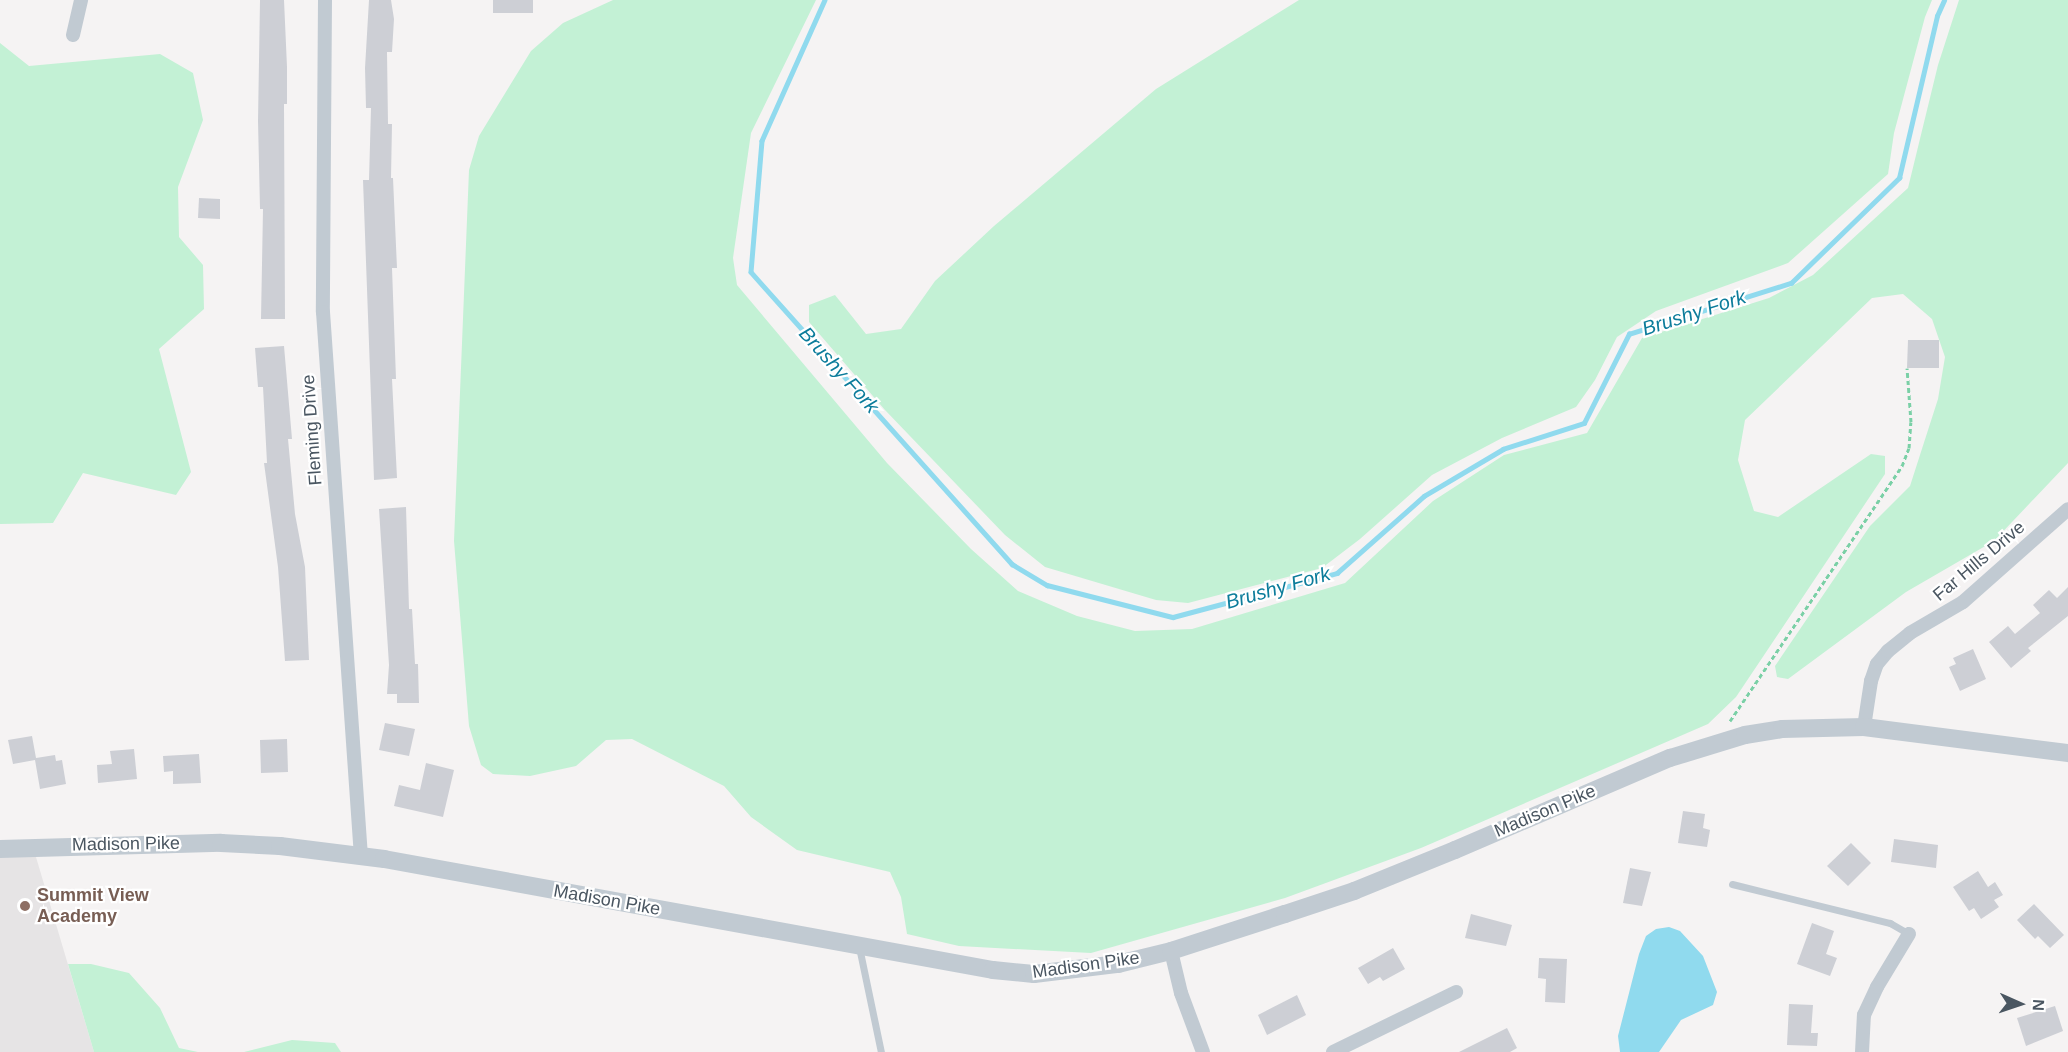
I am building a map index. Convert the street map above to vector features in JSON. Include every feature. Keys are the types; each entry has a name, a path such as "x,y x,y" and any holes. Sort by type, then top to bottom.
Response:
{"street":[{"path":"74,35 81,0"},
{"name":"Fleming Drive","path":"325,0 323,312 361,857"},
{"name":"Far Hills Drive","path":"1864,727 1871,681 1877,664 1888,651 1910,633 1970,597 2068,508"},
{"name":"Madison Pike","path":"0,849 221,843 280,846 361,857 618,901 993,970 1034,974 1118,964 1171,951 1354,891 1670,758 1715,743 1782,729 1864,727 2068,753"},
{"path":"1862,1052 1864,1016 1876,987 1909,934"},
{"path":"1171,951 1181,993 1203,1052"},
{"path":"1333,1052 1456,992"}],"lane":[{"path":"1732,884 1890,923 1909,934"},
{"path":"859,947 881,1052"}],"path":[{"path":"1715,743 1902,466 1910,448 1911,422 1907,368"}],"shaded area":[{"name":"Summit View Academy","path":"33,847 94,1052 0,1052 0,849"}],"green space":[{"path":"613,0 816,0 751,133 733,258 737,285 887,463 971,549 1018,591 1077,616 1135,631 1192,629 1345,583 1433,501 1504,455 1587,433 1642,338 1769,298 1813,275 1908,188 1938,65 1959,0 2068,0 2068,463 1994,541 1906,592 1788,679 1777,677 1775,666 1870,526 1910,486 1938,399 1945,357 1932,319 1903,294 1872,298 1745,420 1738,460 1754,511 1778,517 1871,454 1885,456 1885,474 1736,697 1708,724 1421,848 1285,898 1091,953 959,946 907,934 901,897 890,872 797,850 751,817 724,786 632,739 606,740 576,766 530,776 493,774 481,765 469,726 454,541 469,170 479,136 531,51 563,23"},
{"path":"1299,0 1932,0 1925,17 1894,133 1888,174 1788,263 1656,311 1617,337 1595,380 1576,407 1502,438 1432,475 1360,539 1322,568 1188,603 1156,600 1045,567 1005,535 885,410 809,322 809,305 835,295 866,334 901,329 935,281 994,226 1156,89"},
{"path":"0,43 29,66 160,54 193,73 203,120 178,187 179,237 203,265 204,309 159,349 191,472 176,495 83,473 53,523 0,524"},
{"path":"68,964 91,964 129,973 160,1008 179,1048 198,1052 94,1052"},
{"path":"292,1040 335,1043 341,1052 244,1052"}],"water":[{"path":"1669,927 1680,931 1703,956 1717,992 1713,1005 1681,1020 1659,1052 1620,1052 1618,1036 1639,954 1646,936 1656,929"}],"building":[{"path":"260,0 284,0 287,67 287,104 284,104 285,319 261,319 263,209 260,209 258,121"},
{"path":"369,0 391,0 394,19 392,52 387,52 388,124 392,124 391,178 393,178 397,268 392,268 396,379 392,379 397,478 374,480 363,180 369,180 371,108 366,108 365,68"},
{"path":"493,0 533,0 533,13 493,13"},
{"path":"199,198 220,199 220,219 198,218"},
{"path":"1908,340 1939,340 1939,368 1907,368"},
{"path":"284,346 292,439 288,439 295,514 305,567 309,660 285,661 278,567 264,463 267,463 263,387 258,387 255,348"},
{"path":"406,507 409,609 412,609 415,664 418,664 419,703 397,703 397,694 387,694 389,665 379,509"},
{"path":"2068,587 2068,616 2028,648 2031,651 2011,668 1989,642 2008,626 2015,634 2040,613 2033,605 2049,590 2057,598"},
{"path":"1973,649 1986,679 1960,691 1949,667 1956,664 1953,658"},
{"path":"385,723 415,729 409,756 379,750"},
{"path":"32,736 36,758 55,755 56,761 62,760 66,784 40,789 35,760 13,764 8,740"},
{"path":"287,739 288,772 261,773 260,740"},
{"path":"134,749 137,779 98,783 97,765 112,764 110,751"},
{"path":"199,754 201,783 173,784 173,771 164,772 163,756"},
{"path":"426,763 454,770 443,817 394,806 399,785 420,790"},
{"path":"1683,811 1705,814 1703,828 1710,830 1707,847 1678,843"},
{"path":"1894,839 1938,845 1936,868 1891,862"},
{"path":"1851,843 1871,863 1848,886 1827,866"},
{"path":"1630,868 1651,872 1642,906 1623,903"},
{"path":"1978,871 1988,887 1995,882 2003,895 1994,900 1999,907 1981,919 1974,908 1969,911 1953,887"},
{"path":"2034,904 2064,935 2050,948 2038,936 2035,939 2017,920"},
{"path":"1471,914 1512,925 1506,946 1465,938"},
{"path":"1812,923 1834,931 1826,954 1837,958 1830,976 1797,964"},
{"path":"1393,948 1405,969 1383,981 1380,977 1368,984 1358,968"},
{"path":"1539,958 1567,959 1565,1003 1545,1002 1546,979 1538,978"},
{"path":"1297,995 1306,1015 1267,1035 1258,1015"},
{"path":"1789,1004 1813,1005 1811,1033 1818,1033 1817,1046 1787,1045"},
{"path":"2055,1006 2063,1031 2026,1046 2017,1018"},
{"path":"1507,1028 1517,1048 1510,1052 1459,1052"}],"waterway":[{"name":"Brushy Fork","path":"825,0 762,141 751,272 1012,564 1047,585 1173,617 1337,573 1424,496 1503,449 1584,423 1629,334 1791,283 1899,178 1937,16 1944,0"}],"place":[{"name":"Summit View Academy","path":"25,906"}]}
